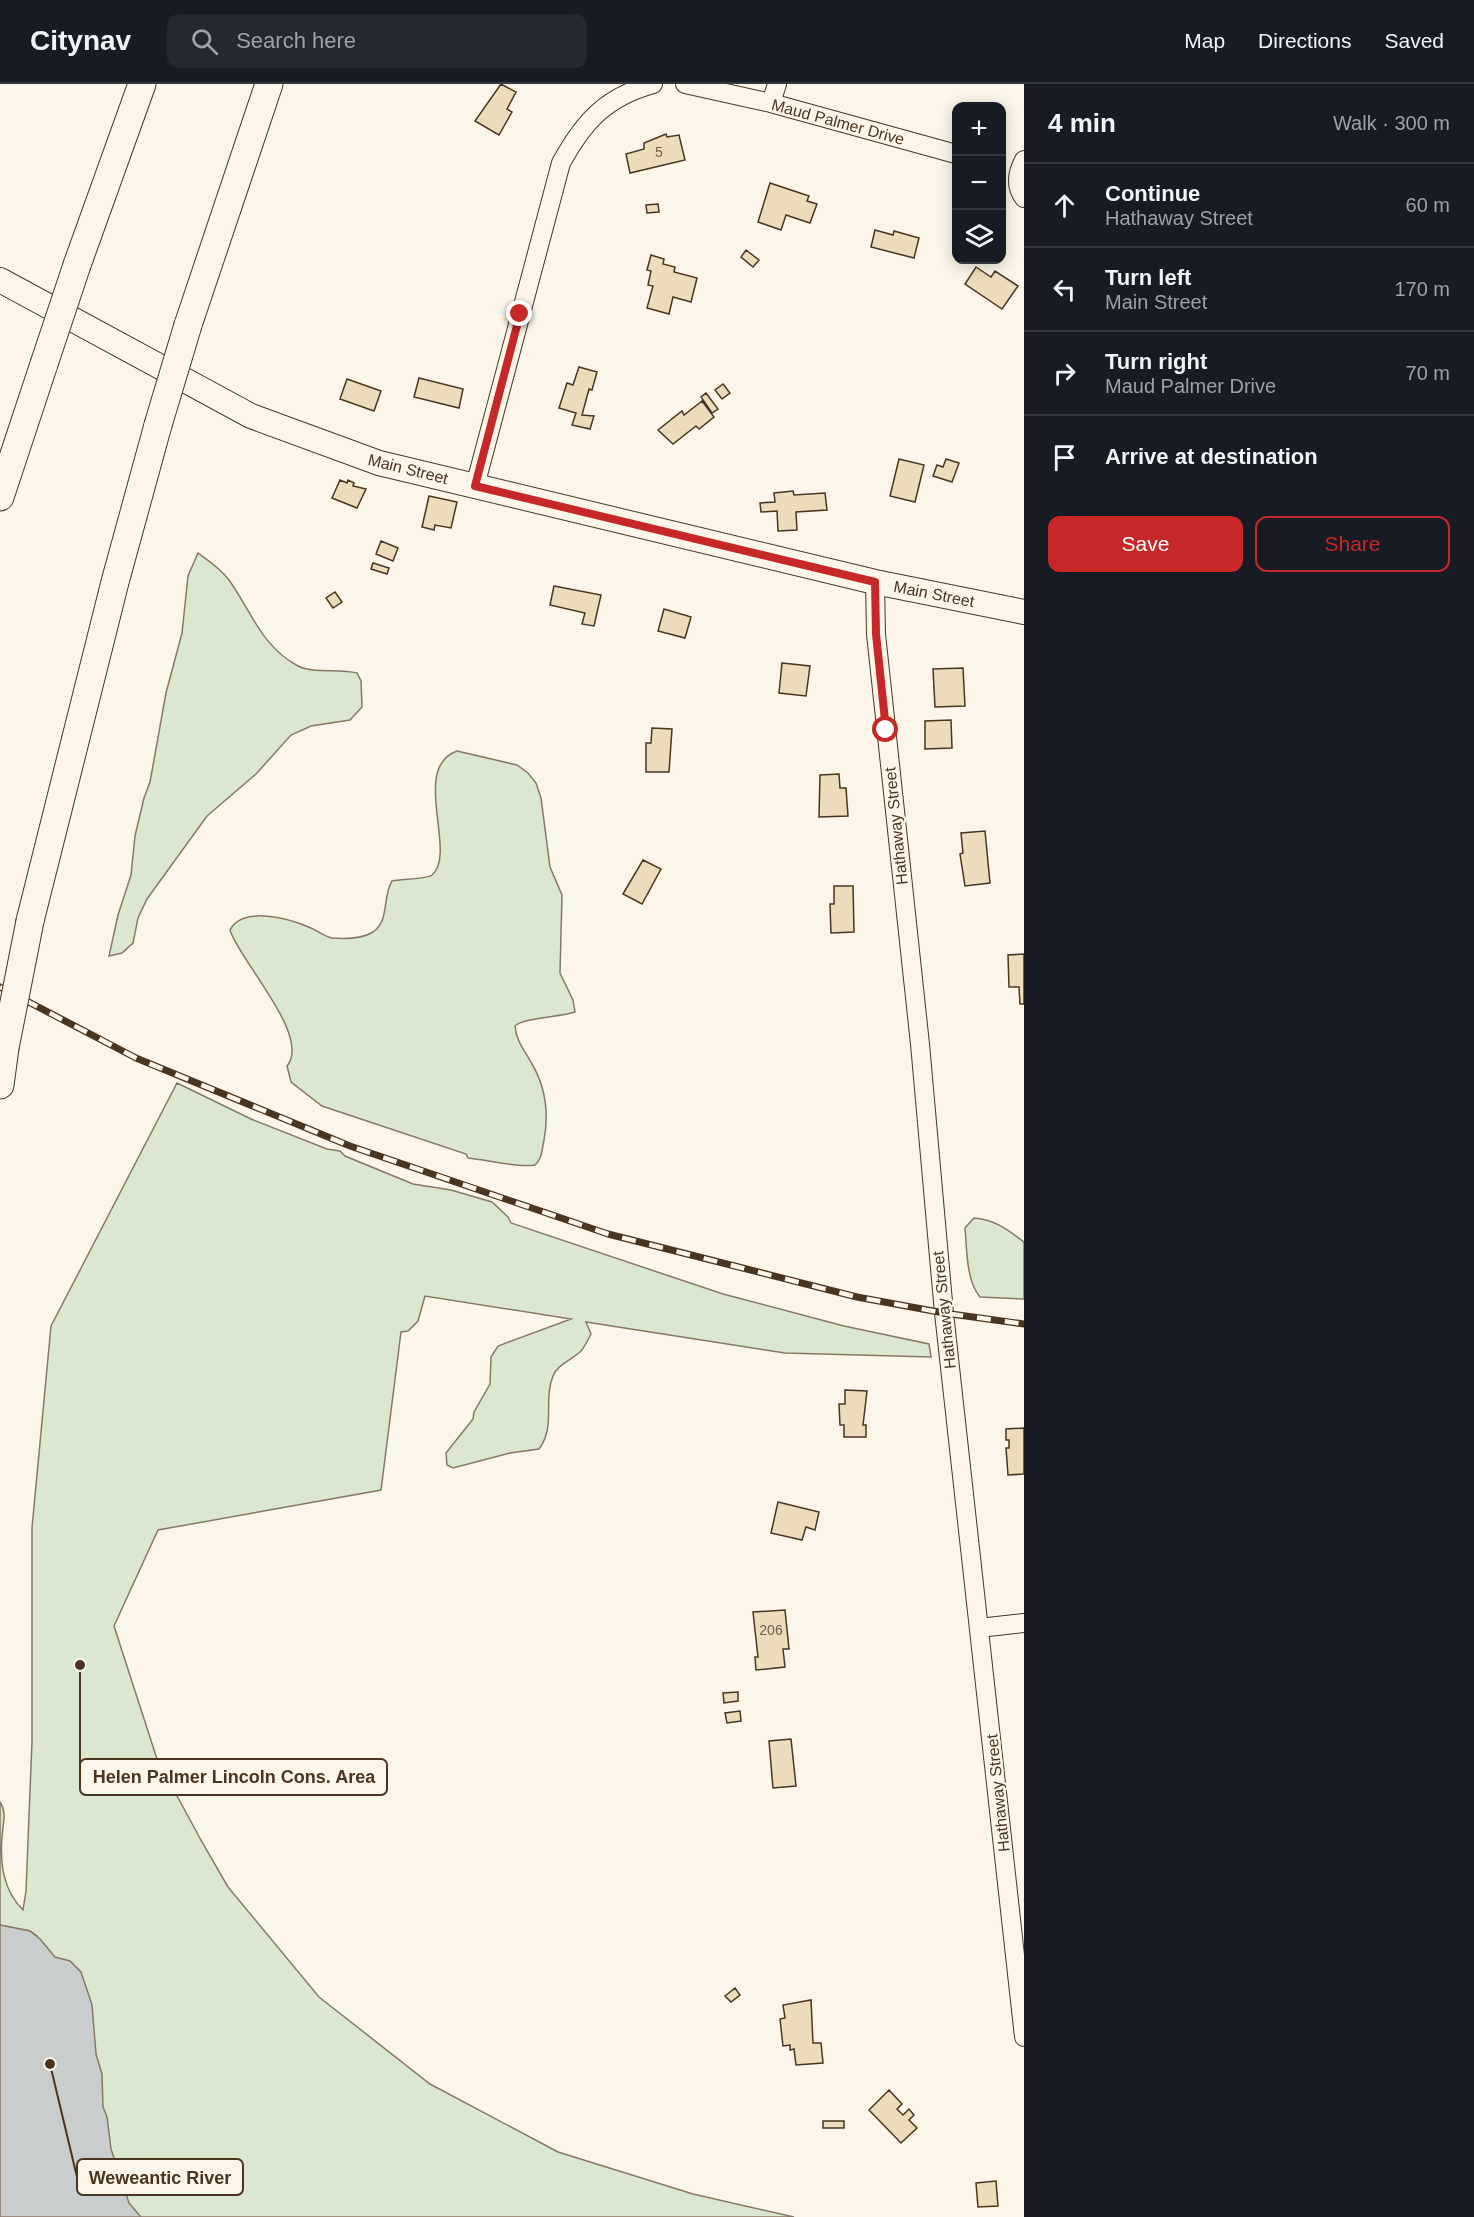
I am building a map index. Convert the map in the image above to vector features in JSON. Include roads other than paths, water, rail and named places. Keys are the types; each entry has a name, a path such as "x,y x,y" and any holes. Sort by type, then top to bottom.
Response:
{"highway":[{"path":"0,497 77,266 142,84"},
{"path":"0,1085 30,921 115,582 158,424 188,325 269,84"}],"main road":[{"name":"Main Street","path":"0,280 251,416 379,463 875,582 1024,612"}],"street":[{"path":"475,486 561,163 573,141 589,120 609,102 633,90 653,84"},
{"name":"Maud Palmer Drive","path":"685,84 771,103 952,153"},
{"path":"771,103 777,84"},
{"path":"1015,166 1017,183 1024,198"},
{"name":"Hathaway Street","path":"875,582 876,634 920,1044 944,1313 1024,2037"},
{"path":"979,1628 1024,1623"}],"railway":[{"path":"0,987 136,1058 350,1146 608,1234 857,1297 944,1313 1024,1324"}],"place":[{"name":"Helen Palmer Lincoln Cons. Area","path":"80,1665"},
{"name":"Weweantic River","path":"50,2064"}]}
